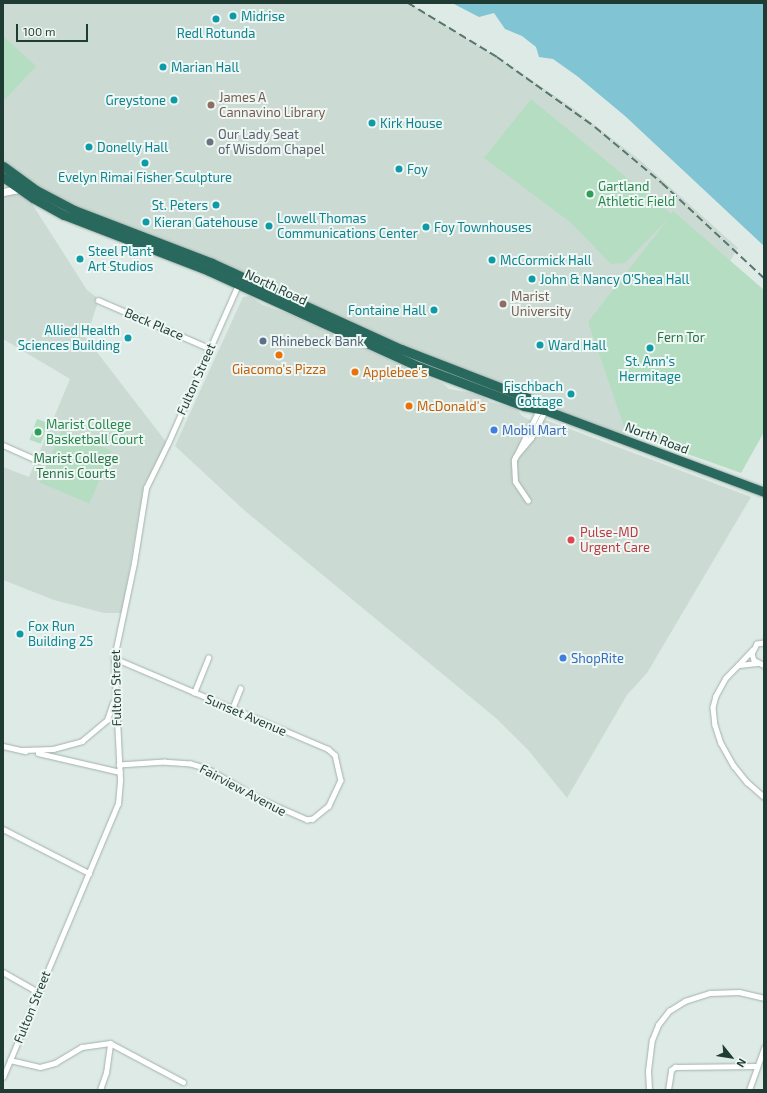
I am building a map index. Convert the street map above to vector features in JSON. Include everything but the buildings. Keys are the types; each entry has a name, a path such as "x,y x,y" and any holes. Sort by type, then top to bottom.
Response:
{"highway":[{"name":"North Road","path":"3,166 28,185 74,210 240,280 420,367 524,406 543,409 764,492"},
{"name":"North Road","path":"3,177 19,189 76,220 240,280"}],"street":[{"path":"3,192 19,189"},
{"name":"Fulton Street","path":"3,1077 118,804 120,772 114,694 114,658 147,482 166,448 240,280"},
{"name":"Beck Place","path":"98,300 209,348"},
{"path":"528,501 515,482 515,457 543,409"},
{"path":"3,445 37,460"},
{"path":"764,643 757,644 726,678 716,696 713,707 715,725 734,766 747,782 764,797"},
{"path":"753,650 753,657 757,663"},
{"name":"Sunset Avenue","path":"114,658 328,749 335,755 340,768 341,780 334,798"},
{"path":"194,693 208,658"},
{"path":"739,665 757,663 764,665"},
{"path":"232,709 240,689"},
{"path":"22,750 57,748 88,737 109,715 114,694"},
{"path":"3,746 62,757 120,772"},
{"name":"Fairview Avenue","path":"119,765 165,762 191,764 207,769 259,799 307,820 322,812 334,798"},
{"path":"3,829 89,873"},
{"path":"3,972 38,992"},
{"path":"649,1090 648,1071 652,1040 658,1025 669,1010 685,1001 710,994 739,992 764,998"},
{"path":"10,1060 40,1067 55,1063 82,1047 110,1043 183,1082"},
{"path":"100,1090 106,1073 110,1043"},
{"path":"749,1090 764,1048"},
{"path":"668,1090 671,1070 675,1067 757,1066"}],"shaded area":[{"name":"Marist University","path":"3,3 409,3 502,60 574,109 641,161 738,248 622,438 29,199 87,290 99,299 86,338 167,443 144,485 122,613 104,613 54,600 3,580 3,467 29,477 70,379 3,339 3,192 13,189 3,177"},
{"path":"250,296 263,305 289,314 444,384 449,389 479,394 491,402 517,409 522,416 536,423 542,419 548,421 751,497 647,673 627,695 567,798 529,751 497,719 244,510 175,446 243,297"}],"green space":[{"path":"3,36 36,66 3,102"},
{"name":"Fern Tor","path":"531,99 671,214 673,211 764,290 764,432 741,473 626,432 588,322 668,219 625,263 611,264 570,222 484,158"},
{"name":"Marist College Basketball Court","path":"37,419 48,423 41,444 29,440"},
{"name":"Marist College Tennis Courts","path":"62,430 112,451 89,504 40,482"}],"water":[{"path":"452,3 764,3 764,246 625,116 577,76 553,59 539,57 536,47 522,36 505,29 494,13 479,17"}],"railway":[{"path":"408,3 497,57 595,127 662,183 764,278"}],"place":[{"name":"Midrise","path":"233,16"},
{"name":"Redl Rotunda","path":"216,19"},
{"name":"Marian Hall","path":"163,67"},
{"name":"Greystone","path":"174,100"},
{"name":"James A Cannavino Library","path":"211,105"},
{"name":"Kirk House","path":"372,123"},
{"name":"Our Lady Seat of Wisdom Chapel","path":"210,142"},
{"name":"Donelly Hall","path":"89,147"},
{"name":"Evelyn Rimai Fisher Sculpture","path":"145,163"},
{"name":"Foy","path":"399,169"},
{"name":"Gartland Athletic Field","path":"590,194"},
{"name":"St. Peters","path":"216,205"},
{"name":"Kieran Gatehouse","path":"146,222"},
{"name":"Lowell Thomas Communications Center","path":"269,226"},
{"name":"Foy Townhouses","path":"426,227"},
{"name":"Steel Plant Art Studios","path":"80,259"},
{"name":"McCormick Hall","path":"492,260"},
{"name":"John & Nancy O'Shea Hall","path":"532,279"},
{"name":"Marist University","path":"503,304"},
{"name":"Fontaine Hall","path":"434,310"},
{"name":"Allied Health Sciences Building","path":"128,338"},
{"name":"Rhinebeck Bank","path":"263,341"},
{"name":"Ward Hall","path":"540,345"},
{"name":"St. Ann's Hermitage","path":"650,348"},
{"name":"Giacomo's Pizza","path":"279,355"},
{"name":"Applebee's","path":"355,372"},
{"name":"Fischbach Cottage","path":"571,394"},
{"name":"McDonald's","path":"409,406"},
{"name":"Mobil Mart","path":"494,430"},
{"name":"Marist College Basketball Court","path":"38,432"},
{"name":"Pulse-MD Urgent Care","path":"571,540"},
{"name":"Fox Run Building 25","path":"20,634"},
{"name":"ShopRite","path":"563,658"}]}
